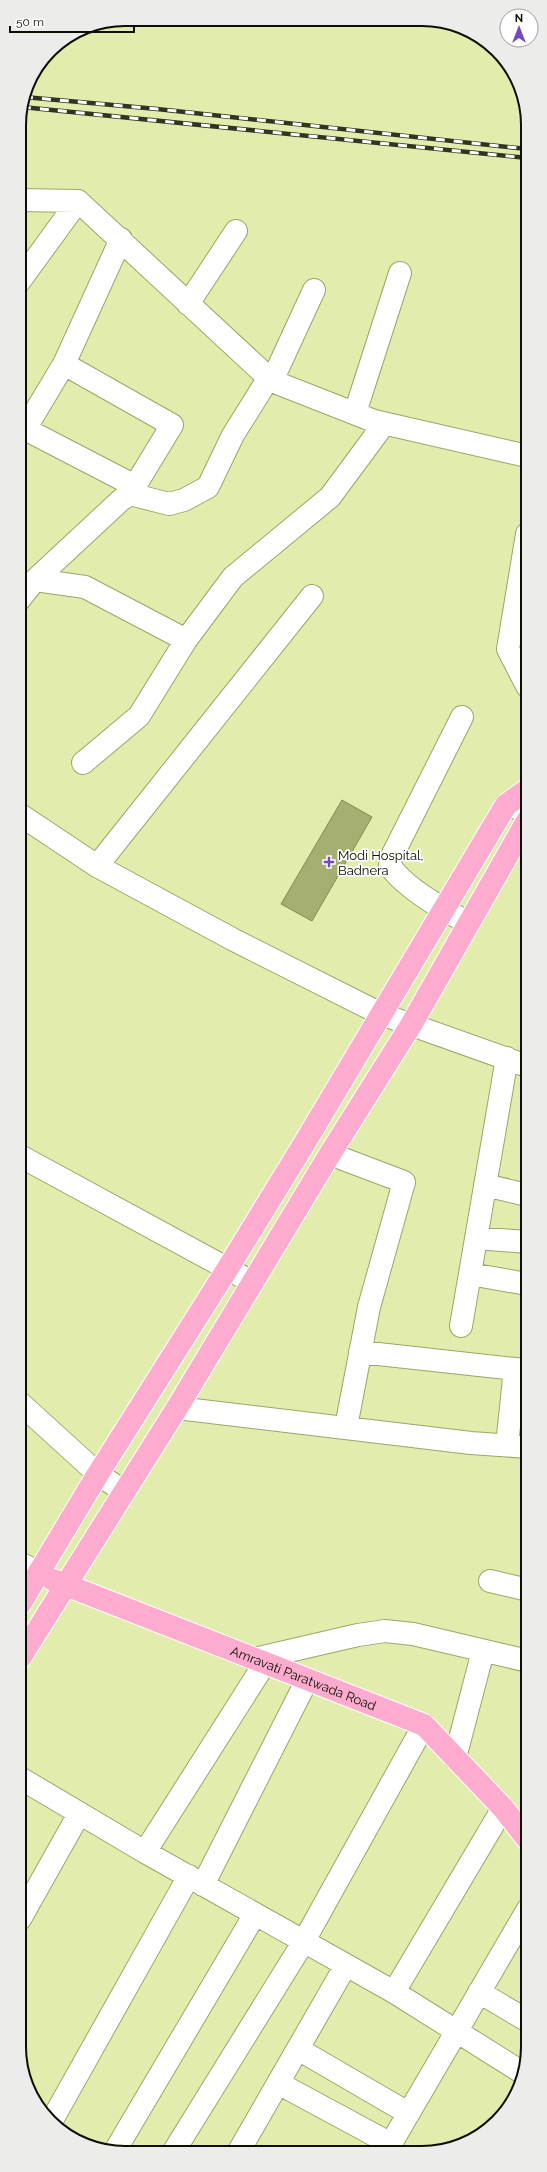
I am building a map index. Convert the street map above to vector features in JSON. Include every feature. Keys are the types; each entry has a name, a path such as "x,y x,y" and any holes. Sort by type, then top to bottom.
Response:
{"main road":[{"path":"26,1594 98,1474 228,1268 506,805 521,794"},
{"path":"26,1648 123,1491 177,1408 252,1282 410,1024 521,832"},
{"name":"Amravati Paratwada Road","path":"39,1573 65,1586 424,1726 503,1808 521,1831"}],"street":[{"path":"26,200 78,201 121,239 270,380 384,424 521,455"},
{"path":"26,272 78,201"},
{"path":"188,304 236,232"},
{"path":"26,427 64,364 121,239"},
{"path":"355,413 400,273"},
{"path":"26,436 132,490 169,504 184,500 208,487 236,429 270,380 314,290"},
{"path":"26,591 35,580 132,490 172,425 64,364"},
{"path":"82,763 139,716 186,640 233,577 330,497 384,424"},
{"path":"521,570 508,649 521,674"},
{"path":"35,580 85,587 186,640"},
{"path":"97,866 312,596"},
{"path":"462,717 391,858 390,866 396,874 443,910 469,923"},
{"path":"506,805 521,809"},
{"path":"26,818 97,866 234,940 381,1014 521,1064"},
{"path":"462,1326 507,1058"},
{"path":"330,1154 404,1182 369,1307 346,1427"},
{"path":"26,1159 252,1282"},
{"path":"485,1185 521,1193"},
{"path":"476,1238 521,1241"},
{"path":"470,1274 521,1283"},
{"path":"177,1408 518,1446 521,1370 360,1352"},
{"path":"26,1408 98,1474 123,1491"},
{"path":"26,1566 39,1573"},
{"path":"490,1581 521,1588"},
{"path":"145,1852 260,1661 358,1635 385,1631 413,1634 521,1659"},
{"path":"455,1758 483,1651"},
{"path":"54,2116 196,1881 307,1680"},
{"path":"177,2146 304,1941 424,1726"},
{"path":"26,1782 145,1852 394,1992 518,2070"},
{"path":"394,1992 503,1808"},
{"path":"26,1908 79,1814"},
{"path":"118,2146 255,1914"},
{"path":"389,2146 521,1921"},
{"path":"242,2146 346,1965"},
{"path":"479,1992 521,2017"},
{"path":"298,2049 408,2113"},
{"path":"278,2083 385,2146"}],"building":[{"path":"342,800 372,817 312,921 281,904"}],"railway":[{"path":"30,98 157,109 521,148"},
{"path":"28,108 521,157"}],"place":[{"name":"Modi Hospital, Badnera","path":"329,862"}]}
